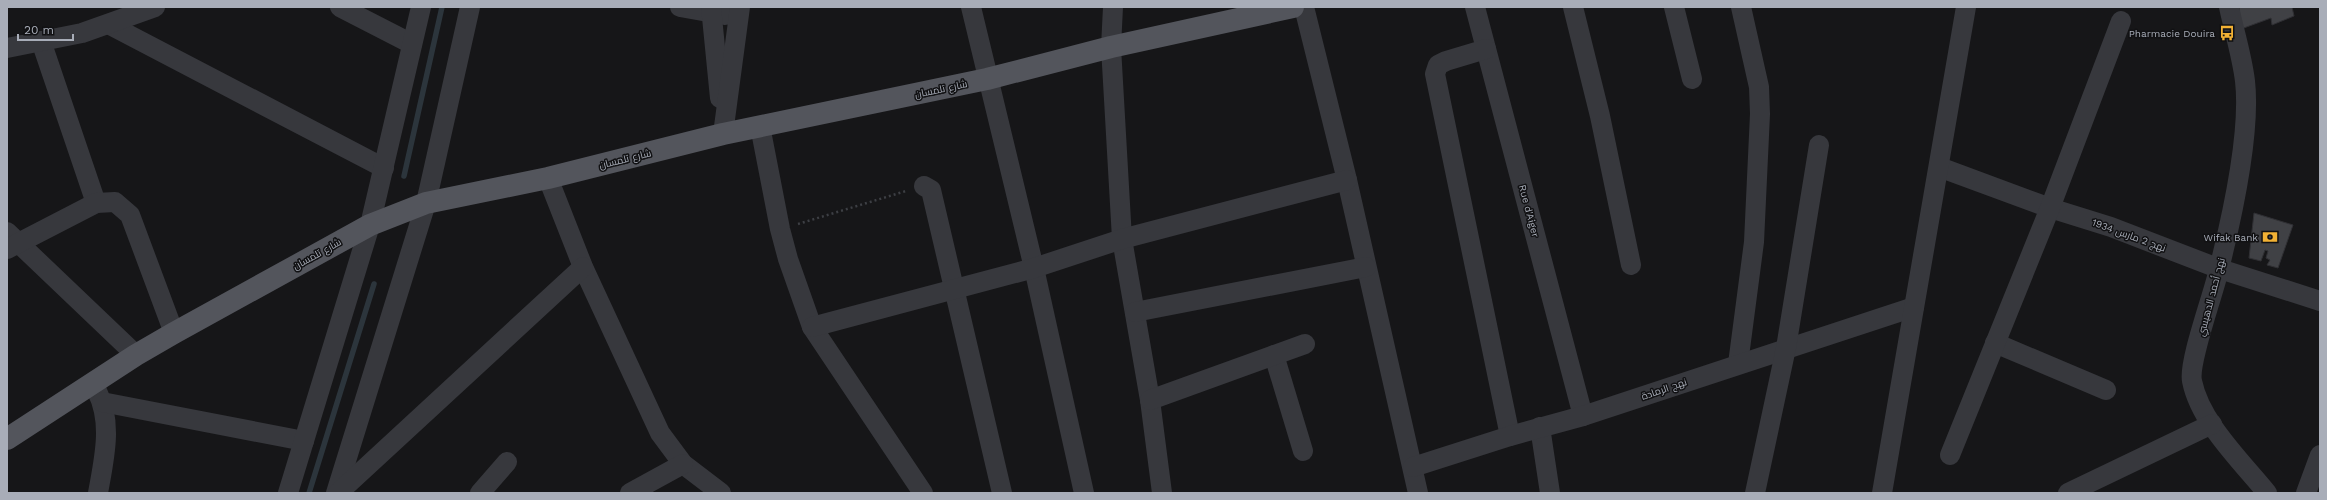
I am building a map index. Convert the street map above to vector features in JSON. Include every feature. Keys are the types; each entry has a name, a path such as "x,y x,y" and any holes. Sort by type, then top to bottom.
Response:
{"main road":[{"name":"شارع تلمسان","path":"7,438 136,355 174,333 370,225 426,203 548,178 723,134 987,79 1111,47 1293,7"}],"street":[{"path":"7,48 110,25 155,7"},
{"path":"340,7 412,44"},
{"path":"288,493 370,225 421,7"},
{"path":"337,493 426,203 470,7"},
{"path":"680,7 739,12 723,134"},
{"path":"971,7 987,79 1034,268 1084,493"},
{"path":"1113,7 1111,47 1122,239 1150,400 1162,493"},
{"path":"1304,7 1346,180 1418,493"},
{"name":"Rue d'Aiger","path":"1475,7 1583,416"},
{"path":"1573,7 1600,116 1631,265"},
{"path":"1674,7 1692,79"},
{"path":"1738,364 1754,242 1760,114 1760,87 1741,7"},
{"path":"1882,493 1966,7"},
{"name":"نهج أحمد الدهيسي","path":"2229,7 2245,82 2245,111 2240,168 2220,269 2193,361 2192,379 2196,394 2212,424 2267,493"},
{"path":"712,10 723,134"},
{"path":"1950,455 2050,208 2121,21"},
{"path":"110,25 384,168"},
{"path":"40,41 96,203"},
{"path":"1486,49 1446,61 1438,65 1435,74 1510,436"},
{"path":"760,126 780,229 788,259 812,327 923,493"},
{"path":"1755,493 1786,348 1819,145"},
{"name":"نهج 2 مارس 1934","path":"1939,167 2050,208 2111,227 2220,269 2320,301"},
{"path":"548,178 583,268 660,433 683,464 721,493"},
{"path":"812,327 1034,268 1122,239 1346,180"},
{"path":"924,186 931,190 1002,493"},
{"path":"136,355 10,241 96,203 115,202 130,215 174,333"},
{"path":"1135,312 1366,266"},
{"path":"337,493 583,268"},
{"name":"نهج الرمادة","path":"1412,467 1540,427 1583,416 1914,307"},
{"path":"1995,343 2106,390"},
{"path":"1150,400 1304,344"},
{"path":"1274,355 1304,451"},
{"path":"92,383 102,402 106,428 104,455 98,493"},
{"path":"102,402 304,441"},
{"path":"2068,493 2104,486 2212,424"},
{"path":"1540,427 1550,493"},
{"path":"2306,493 2320,455"},
{"path":"480,493 507,462"},
{"path":"630,493 683,464"}],"path":[{"path":"780,229 924,186"}],"building":[{"path":"2239,7 2292,7 2294,16 2272,25 2271,18 2241,29"},
{"name":"Wifak Bank","path":"2254,213 2293,225 2278,268 2267,265 2270,260 2266,258 2268,251 2265,250 2261,261 2249,258"}],"waterway":[{"path":"404,176 442,7"},
{"path":"309,493 374,284"}],"place":[{"name":"Pharmacie Douira","path":"2227,33"},
{"name":"Wifak Bank","path":"2270,237"}]}
